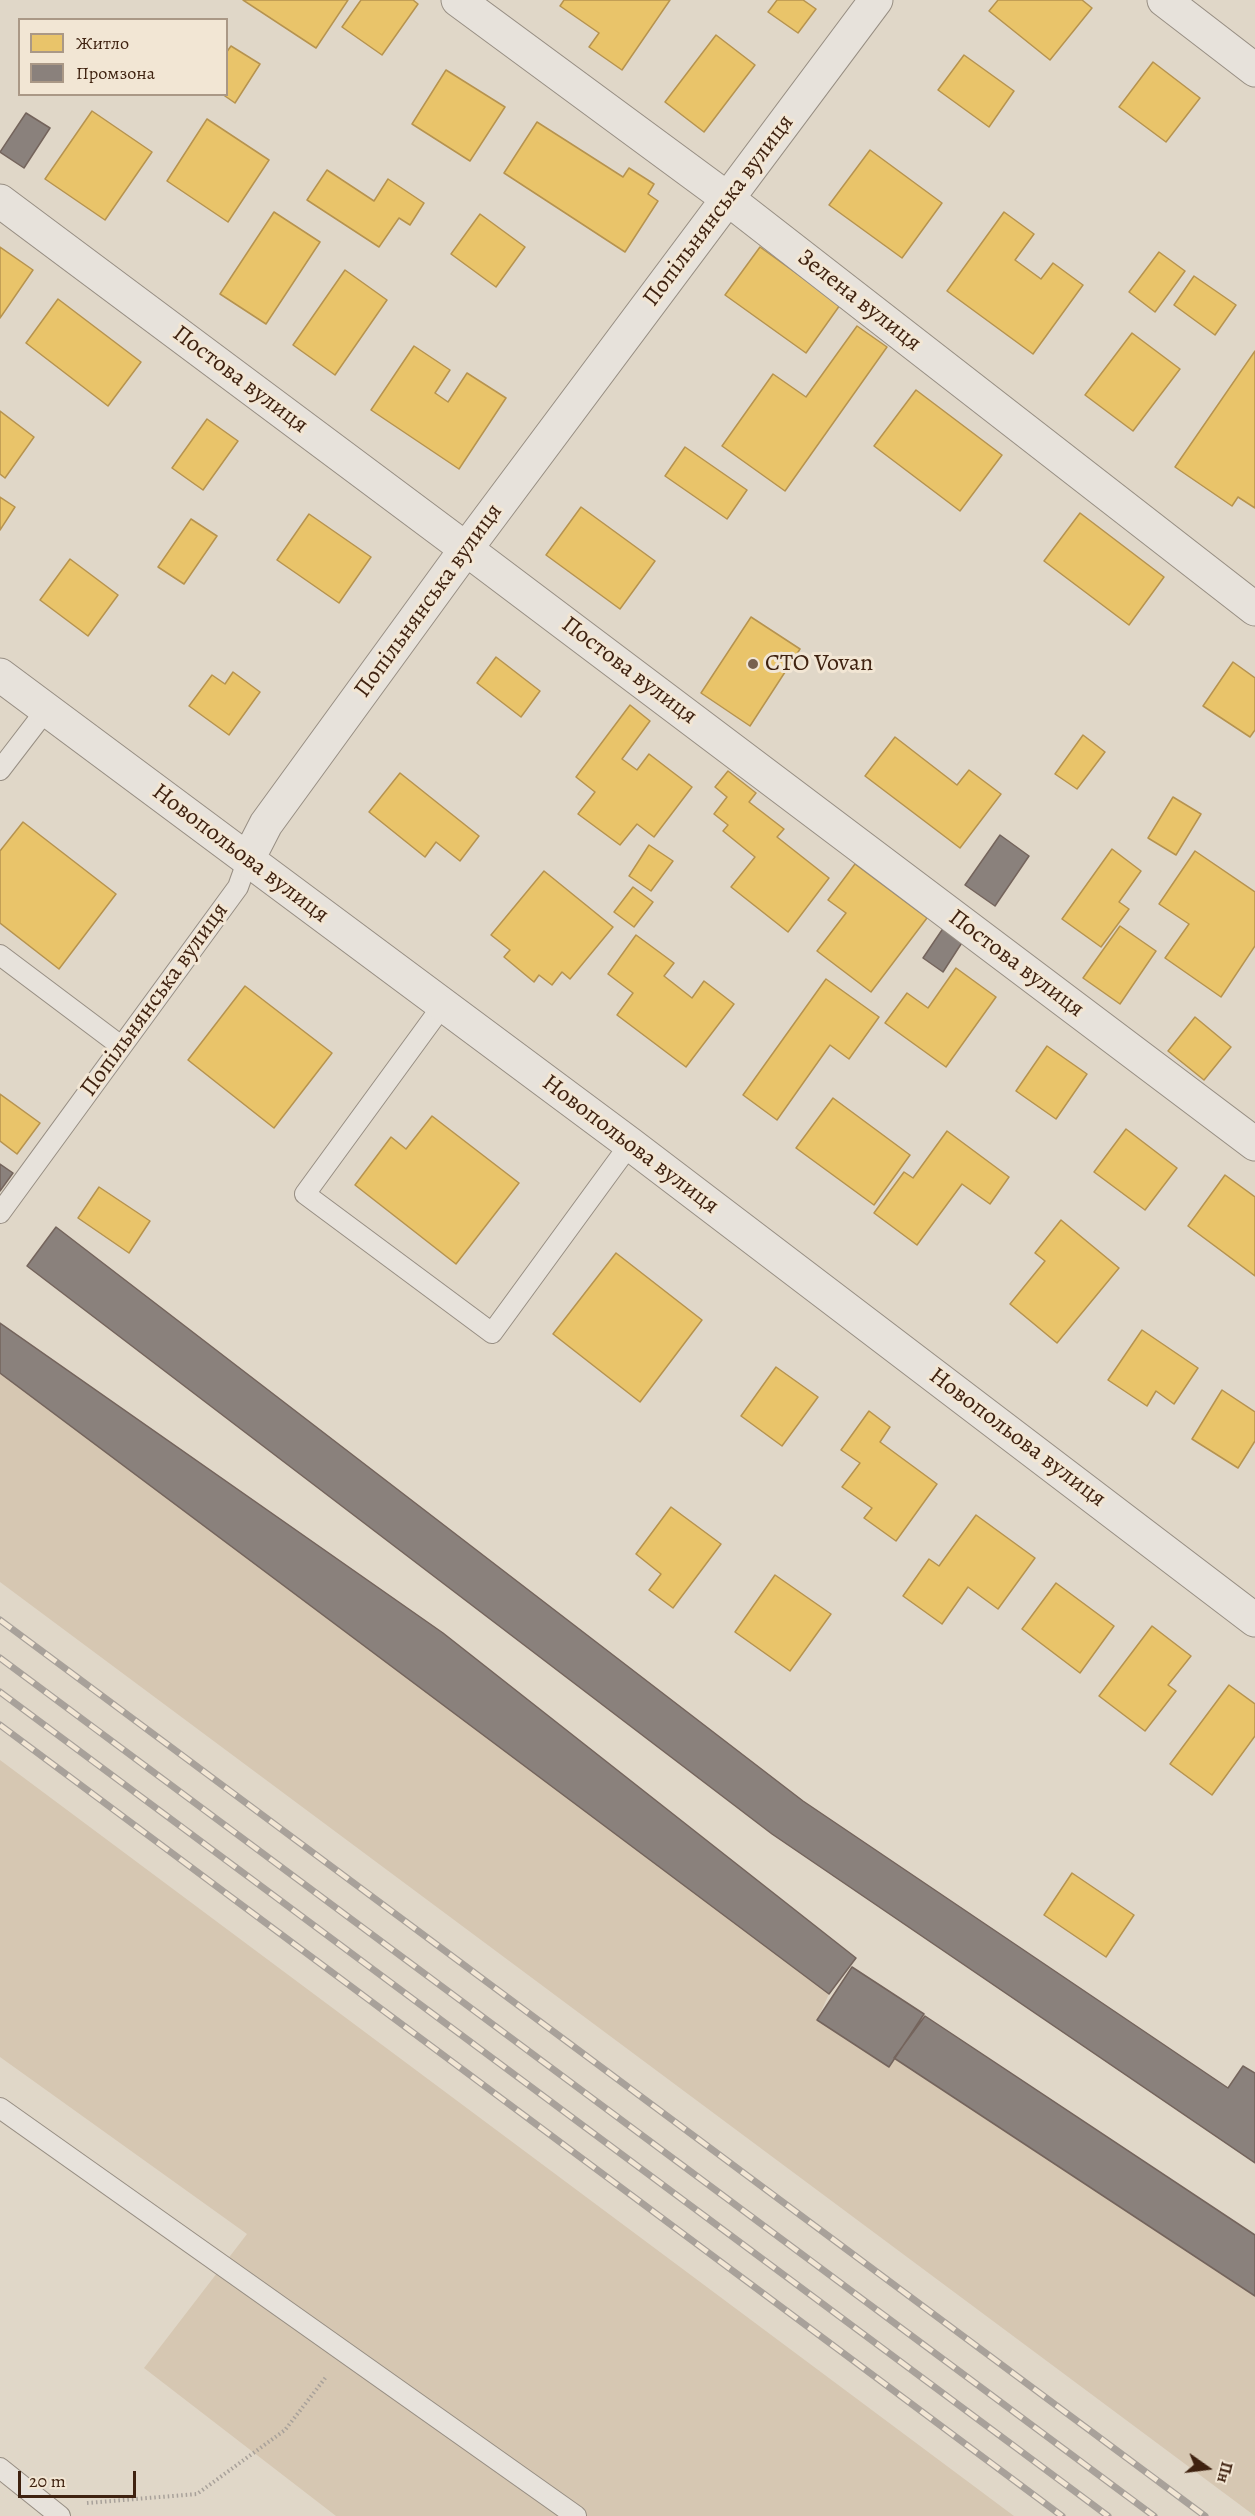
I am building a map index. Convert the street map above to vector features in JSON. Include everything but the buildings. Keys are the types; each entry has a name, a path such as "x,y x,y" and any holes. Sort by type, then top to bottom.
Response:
{"street":[{"name":"Зелена вулиця","path":"458,0 728,199 1255,609"},
{"name":"Попільнянська вулиця","path":"248,859 266,824 466,549 876,0"},
{"path":"1164,0 1255,70"},
{"name":"Постова вулиця","path":"0,201 1255,1144"},
{"name":"Новопольова вулиця","path":"0,675 630,1144 1255,1620"}],"lane":[{"path":"0,770 46,710"},
{"name":"Попільнянська вулиця","path":"0,1213 238,887 248,859"},
{"path":"0,955 121,1046"},
{"path":"443,1005 305,1194 492,1333 630,1144"},
{"path":"0,2108 576,2516"},
{"path":"0,2468 54,2511"}],"path":[{"path":"54,2511 198,2494 285,2430 345,2352"}],"shaded area":[{"path":"0,1373 829,1994 817,2020 894,2058 1255,2296 1255,2516 0,1582"},
{"path":"0,1760 1014,2516 336,2516 144,2368 247,2234 0,2057"}],"railway":[{"path":"0,1620 1205,2516"},
{"path":"0,1658 1154,2516"},
{"path":"0,1692 1108,2516"},
{"path":"0,1725 1062,2516"}],"place":[{"name":"СТО Vovan","path":"753,664"}]}
